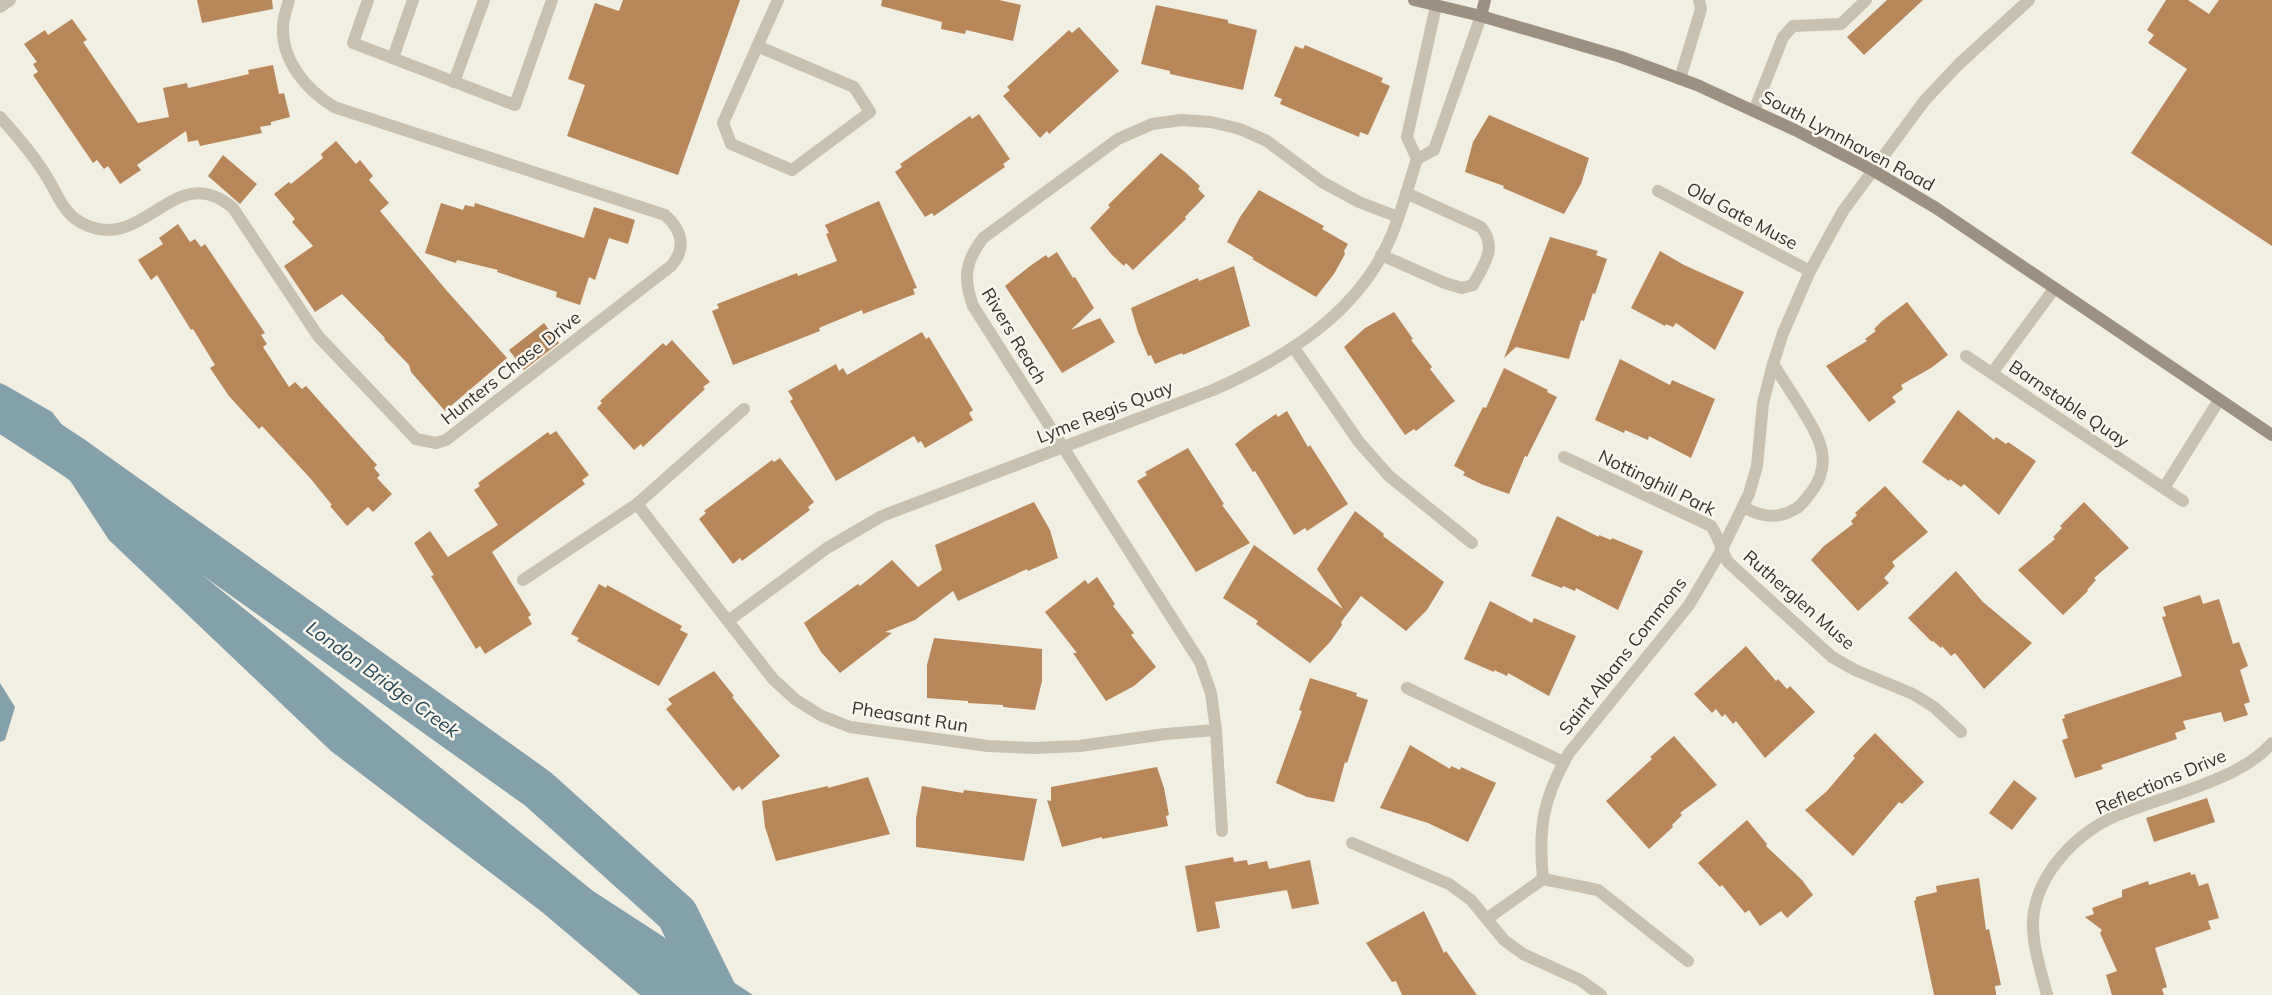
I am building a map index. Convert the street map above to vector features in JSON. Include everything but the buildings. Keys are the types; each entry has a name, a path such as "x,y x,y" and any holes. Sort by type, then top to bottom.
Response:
{"street":[{"path":"0,7 10,0"},
{"name":"Hunters Chase Drive","path":"0,117 18,136 45,174 66,210 79,222 96,229 114,230 131,226 176,199 190,193 206,193 221,198 233,208 318,336 416,439 436,443 446,440 671,266 676,260 681,247 680,234 675,224 665,215 334,107 316,95 300,78 286,49 282,25 289,0"},
{"path":"368,0 352,43 515,105 552,0"},
{"path":"393,58 413,0"},
{"path":"454,82 484,0"},
{"path":"757,46 854,87 870,112 792,170 731,144 724,123 757,46 778,0"},
{"name":"South Lynnhaven Road","path":"1414,0 1437,3 1621,57 1680,79 1754,111 1874,170 1936,208 2054,290 2272,436"},
{"path":"1437,3 1407,137 1417,159 1434,150 1485,0"},
{"path":"1680,79 1701,8 1700,0"},
{"path":"1754,111 1783,36 1793,26 1841,24 1866,0"},
{"name":"Saint Albans Commons","path":"1543,879 1540,848 1543,816 1552,784 1563,762 1690,605 1721,551 1743,507 1757,466 1763,403 1772,364 1810,271 1843,211 1925,100 1959,64 2029,0"},
{"name":"Rivers Reach","path":"1222,831 1216,730 1211,693 1200,662 973,306 967,290 966,272 973,252 983,238 1118,139 1152,124 1182,120 1211,122 1240,129 1267,141 1322,182 1359,202 1398,217"},
{"name":"Lyme Regis Quay","path":"728,621 827,548 882,516 1213,390 1255,371 1294,348 1346,303 1370,274 1388,242 1417,159"},
{"name":"Old Gate Muse","path":"1658,191 1810,271"},
{"path":"1381,255 1446,284 1462,288 1473,284 1490,251 1488,236 1481,227 1406,194"},
{"name":"Barnstable Quay","path":"2054,290 1992,373 2183,501"},
{"path":"1294,348 1358,442 1389,476 1472,543"},
{"path":"1966,356 1992,373"},
{"path":"1743,507 1758,515 1774,517 1789,513 1802,504 1816,485 1822,469 1823,452 1818,435 1772,364"},
{"path":"2164,488 2219,400"},
{"path":"523,580 637,504 744,409"},
{"name":"Nottinghill Park","path":"1564,457 1711,526 1718,536 1721,551"},
{"name":"Pheasant Run","path":"637,504 774,679 796,700 822,716 850,728 988,746 1034,748 1080,746 1165,734 1216,730"},
{"name":"Rutherglen Muse","path":"1721,551 1728,562 1832,657 1855,670 1914,694 1934,707 1961,732"},
{"path":"1407,688 1563,762"},
{"name":"Reflections Drive","path":"2047,995 2035,944 2033,920 2038,896 2046,879 2061,857 2083,836 2107,820 2213,782 2246,765 2272,744"},
{"path":"1352,843 1449,884 1471,900 1488,918 1504,940 1523,954 1580,980 1601,995"},
{"path":"1488,918 1543,879 1598,890 1688,961"}],"water":[{"path":"0,383 52,412 143,527 593,891 753,995 640,995 542,912 331,751 109,540 50,450 0,434"},
{"path":"0,683 15,707 5,740 0,742"}],"waterway":[{"name":"London Bridge Creek","path":"0,411 73,457 538,789 677,914 717,995"}]}
